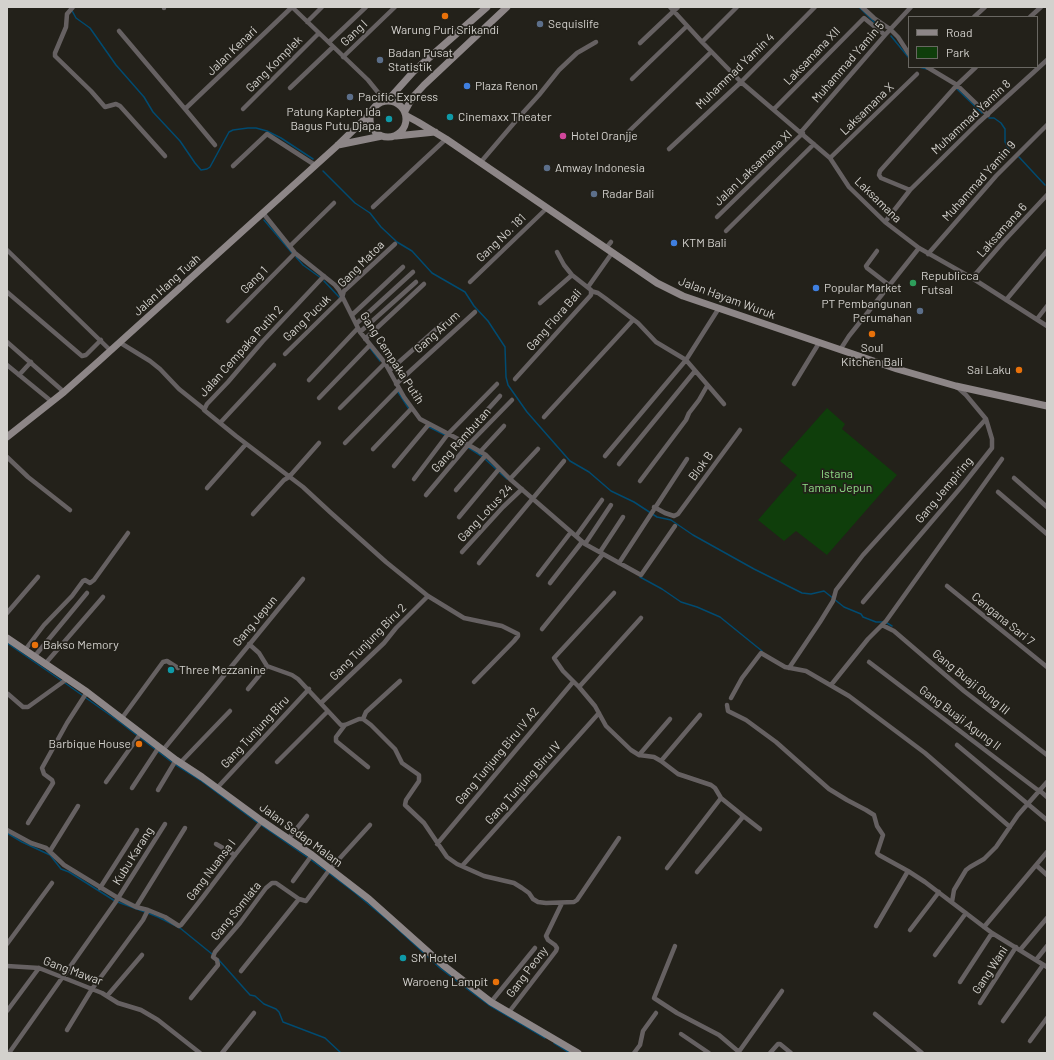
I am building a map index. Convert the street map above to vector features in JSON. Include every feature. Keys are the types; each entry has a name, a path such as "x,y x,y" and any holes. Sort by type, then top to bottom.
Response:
{"main road":[{"path":"436,132 386,137 382,136 373,129 370,118 371,113 376,106 384,101 414,71 487,7"},
{"path":"394,136 399,134 405,126 406,114 412,98 507,7"},
{"path":"384,101 396,102 400,104 406,114"},
{"name":"Jalan Hang Tuah","path":"7,437 64,392 338,145 371,113"},
{"name":"Jalan Hayam Wuruk","path":"406,114 436,132 547,208 610,248 661,286 683,296 897,369 956,386 1047,406"},
{"name":"Jalan Hang Tuah","path":"338,145 382,136"},
{"name":"Jalan Sedap Malam","path":"7,638 66,679 85,695 122,718 139,735 159,750 217,788 260,823 288,839 328,872 369,899 443,965 491,1002 578,1053"}],"street":[{"path":"292,7 378,91 384,101"},
{"name":"Jalan Kenari","path":"185,109 292,7"},
{"path":"307,22 322,7"},
{"path":"328,42 366,7"},
{"name":"Gang I","path":"344,57 395,7"},
{"path":"640,43 672,9 678,7"},
{"path":"702,42 738,7"},
{"name":"Muhammad Yamin 4","path":"669,149 741,82 815,7"},
{"path":"862,7 874,18 890,29 901,40 908,53"},
{"name":"Muhammad Yamin 5","path":"802,132 885,34 911,7"},
{"path":"975,16 984,7"},
{"path":"1031,16 1041,7"},
{"path":"71,9 67,17 66,27 55,56 91,91 105,107 116,104 120,106 165,156"},
{"name":"Laksamana","path":"672,9 741,82 802,132 830,158 849,187 885,222 928,254 972,278 1047,326"},
{"name":"Laksamana XII","path":"774,109 864,18 885,34"},
{"path":"632,79 687,26"},
{"path":"119,31 215,145"},
{"name":"Gang Komplek","path":"243,108 319,33"},
{"path":"480,163 540,95 559,70 577,53 596,42"},
{"path":"290,88 333,47"},
{"path":"623,137 711,52"},
{"name":"Muhammad Yamin 8","path":"885,222 910,190 1047,60"},
{"path":"929,68 957,85 988,115"},
{"path":"910,190 881,178 879,175 880,171 957,85 975,68"},
{"name":"Laksamana X","path":"830,158 917,74"},
{"name":"Muhammad Yamin 9","path":"928,254 996,176 1047,124"},
{"name":"Jalan Laksamana XI","path":"717,217 802,132"},
{"path":"233,166 268,134 315,165"},
{"path":"373,207 446,139"},
{"path":"726,231 814,144"},
{"name":"Laksamana 6","path":"972,278 1047,195"},
{"path":"290,246 334,204"},
{"name":"Gang No. 181","path":"470,282 547,208"},
{"name":"Gang Cempaka Putih","path":"263,213 295,253 335,285 358,328 365,339 385,362 398,389 420,419 486,455 510,479 584,543 641,575 675,526"},
{"name":"Gang Matoa","path":"342,298 344,292 395,244"},
{"name":"Gang Flora Bali","path":"515,379 590,298 591,291 588,287 610,248"},
{"path":"840,350 849,336 919,248"},
{"path":"7,250 110,350"},
{"path":"877,251 866,266 889,285"},
{"path":"557,252 564,265 572,275 588,287"},
{"path":"1006,300 1047,252"},
{"name":"Gang 1","path":"228,321 295,253"},
{"path":"352,315 403,267"},
{"path":"309,380 413,272"},
{"path":"540,303 572,275"},
{"name":"Jalan Cempaka Putih 2","path":"324,276 273,330 204,409 246,444 302,487 386,562 428,596 464,618 502,626 518,634 514,641 474,682"},
{"path":"358,328 416,282"},
{"path":"365,339 424,284"},
{"path":"591,291 601,295 634,320 656,342 686,360 724,404"},
{"path":"7,292 82,356 86,355 101,340"},
{"name":"Gang Pucuk","path":"285,354 342,298"},
{"path":"1037,319 1047,306"},
{"path":"605,456 686,360 719,308"},
{"name":"Gang Arum","path":"396,384 475,312"},
{"path":"544,417 634,320"},
{"path":"390,370 442,324"},
{"path":"7,342 64,392"},
{"path":"119,342 150,361 179,389 204,409"},
{"path":"794,384 819,343"},
{"path":"319,398 370,345"},
{"path":"19,375 31,362"},
{"path":"340,408 385,362"},
{"path":"7,365 51,401"},
{"path":"220,423 274,365"},
{"path":"619,464 695,371"},
{"path":"414,479 448,434 497,384"},
{"path":"640,481 686,420 689,413 700,400 708,386"},
{"name":"Gang Jempiring","path":"863,602 962,486 992,448 992,439 986,419 966,395 956,386"},
{"path":"345,443 398,389"},
{"path":"460,440 500,396"},
{"name":"Gang Rambutan","path":"426,495 468,445 512,400"},
{"path":"373,449 412,409"},
{"path":"788,668 834,599 836,590 863,555 986,419"},
{"path":"394,466 429,424"},
{"path":"480,452 504,426"},
{"name":"Blok B","path":"653,509 674,516 678,514 740,430"},
{"path":"253,514 319,443"},
{"path":"207,488 246,444"},
{"path":"510,479 538,449"},
{"path":"456,490 486,455"},
{"path":"7,457 28,477 70,510"},
{"path":"619,563 687,459"},
{"path":"831,685 868,639 884,623 1002,459"},
{"path":"479,563 564,461"},
{"path":"459,517 499,469"},
{"path":"1014,478 1047,508"},
{"name":"Gang Lotus 24","path":"462,552 522,488"},
{"path":"998,492 1047,534"},
{"path":"576,536 602,500"},
{"path":"550,583 584,543 611,505"},
{"path":"542,629 602,553 623,517"},
{"path":"538,575 571,532"},
{"path":"24,650 44,625 72,596 83,581 85,580 90,583 94,580 128,533"},
{"path":"7,613 38,578"},
{"name":"Gang Jepun","path":"132,788 159,750 302,579"},
{"name":"Cengana Sari 7","path":"947,586 1047,667"},
{"path":"34,657 87,593"},
{"path":"614,593 554,658 563,671 595,706 611,732 630,750 639,755 654,757 662,761 678,774 711,785 719,792 721,798 760,829"},
{"name":"Gang Tunjung Biru 2","path":"321,703 384,643 396,628 428,596"},
{"path":"45,664 103,597"},
{"path":"579,687 641,618"},
{"name":"Gang Buaji Gung III","path":"884,623 964,691 1047,755"},
{"path":"249,644 259,653 267,666 292,675 298,679 309,689 341,725 345,725"},
{"path":"732,698 742,678 761,653 788,668 806,671 855,700 925,753 1010,827"},
{"path":"122,718 163,662 167,661 178,668"},
{"name":"Gang Buaji Agung II","path":"869,662 1047,797"},
{"path":"248,690 267,666"},
{"path":"8,694 23,707 28,707 66,679"},
{"path":"363,719 366,712 400,681"},
{"name":"Gang Tunjung Biru IV A2","path":"437,844 573,682"},
{"name":"Gang Tunjung Biru","path":"217,788 309,689"},
{"path":"28,823 53,783 52,780 44,774 42,768 67,723 85,695"},
{"path":"727,705 728,710 746,720 776,742 829,789 874,815 877,826 883,835 878,854 908,871 939,892 992,933 1045,966 1003,1021"},
{"path":"158,790 176,762 230,711"},
{"path":"278,762 328,711"},
{"name":"Gang Tunjung Biru IV","path":"462,866 599,713"},
{"path":"662,761 700,715"},
{"path":"368,767 336,741 336,738 345,725 359,719 363,719 371,725 395,749 401,762 419,775 419,781 405,801 405,805 424,823 447,857 452,862 484,876 514,883 529,893 533,899 538,902 562,903 575,901 619,838"},
{"path":"639,755 670,719"},
{"path":"106,782 139,735"},
{"path":"957,745 1047,820"},
{"path":"952,902 954,890 966,870 989,855 999,844 1027,803 1047,782"},
{"path":"667,868 721,798"},
{"path":"50,851 78,806"},
{"path":"697,872 742,818 742,815"},
{"path":"288,839 307,816"},
{"name":"Gang Nuansa I","path":"147,912 165,917 176,925 181,926 260,823"},
{"name":"Kubu Karang","path":"9,1053 117,900 165,824"},
{"path":"241,971 299,899 306,901 328,872 370,825"},
{"path":"136,907 185,828"},
{"path":"7,830 50,851 58,861 117,900 147,912 143,920 92,989 66,1030"},
{"path":"100,888 137,830"},
{"path":"216,844 234,855"},
{"path":"984,926 1047,852"},
{"path":"293,881 310,858"},
{"path":"1036,865 1047,875"},
{"path":"876,926 908,871"},
{"path":"7,944 52,883"},
{"name":"Gang Somlata","path":"191,998 218,965 217,960 214,959 214,954 270,885 276,884 281,886 299,899"},
{"path":"910,930 939,892"},
{"name":"Gang Peony","path":"509,1012 556,951 557,948 555,945 548,940 546,936 562,903"},
{"path":"935,955 966,913"},
{"name":"Gang Wani","path":"980,1003 1018,949 1047,918"},
{"path":"960,982 992,933"},
{"path":"675,946 654,998 677,1013 719,1035 739,1052 782,991"},
{"path":"1036,960 1047,946"},
{"path":"491,1002 535,948"},
{"path":"107,996 142,955"},
{"name":"Gang Mawar","path":"7,966 39,968 92,989 118,1003 141,1010 200,1053"},
{"path":"7,1011 39,968"},
{"path":"222,1053 254,1013"},
{"path":"634,1053 640,1045 643,1031 656,1013"},
{"path":"875,1014 922,1053"},
{"path":"1030,1041 1047,1018"},
{"path":"681,1034 709,1053"},
{"path":"770,1053 778,1044 790,1053"}],"green space":[{"name":"Istana Taman Jepun","path":"827,408 845,424 842,429 897,475 827,555 796,531 784,541 758,520 797,475 780,461"}],"waterway":[{"path":"70,7 76,18 90,28 116,65 144,97 153,112 180,141 201,170 210,167 229,132 248,128 256,128 267,131 281,138 313,159"},
{"path":"859,7 882,30"},
{"path":"891,36 908,57"},
{"path":"923,68 927,69"},
{"path":"957,89 982,113"},
{"path":"989,118 994,118 1001,123 1005,129 1005,142 1009,150"},
{"path":"1019,157 1045,185"},
{"path":"323,171 355,203 370,213 381,227 397,242 412,251 432,273 465,292 474,306 488,321 505,347 506,377 508,385 527,412 570,461 589,472 611,491 634,502 657,517 671,520 693,535 754,569 802,593 811,594 824,591 844,607 861,614 863,617 876,622 883,622"},
{"path":"264,220 292,253"},
{"path":"296,257 303,265 321,278"},
{"path":"324,281 340,298"},
{"path":"370,348 380,361"},
{"path":"398,392 409,409"},
{"path":"429,427 445,435"},
{"path":"469,448 483,457"},
{"path":"485,459 496,469"},
{"path":"500,473 507,479"},
{"path":"640,577 662,589 681,602 720,617 762,651"},
{"path":"887,623 892,626"},
{"path":"7,643 62,681"},
{"path":"65,683 117,720 173,763 200,780 258,823"},
{"path":"261,825 354,892 390,922 440,968 470,991 489,1005 545,1038"},
{"path":"7,833 50,855 61,869 69,872 115,901 145,912"},
{"path":"148,913 180,928 212,954"},
{"path":"218,959 250,995 255,996 264,1004 276,1009 279,1012 283,1022 325,1038 341,1053"},
{"path":"554,1043 570,1053"}],"place":[{"name":"Warung Puri Srikandi","path":"445,16"},
{"name":"Sequislife","path":"540,24"},
{"name":"Badan Pusat Statistik","path":"380,60"},
{"name":"Plaza Renon","path":"467,86"},
{"name":"Pacific Express","path":"350,97"},
{"name":"Cinemaxx Theater","path":"450,117"},
{"name":"Patung Kapten Ida Bagus Putu Djapa","path":"389,119"},
{"name":"Hotel Oranjje","path":"563,136"},
{"name":"Amway Indonesia","path":"547,168"},
{"name":"Radar Bali","path":"594,194"},
{"name":"KTM Bali","path":"674,243"},
{"name":"Republicca Futsal","path":"913,283"},
{"name":"Popular Market","path":"816,288"},
{"name":"PT Pembangunan Perumahan","path":"920,311"},
{"name":"Soul Kitchen Bali","path":"872,334"},
{"name":"Sai Laku","path":"1019,370"},
{"name":"Bakso Memory","path":"35,645"},
{"name":"Three Mezzanine","path":"171,670"},
{"name":"Barbique House","path":"139,744"},
{"name":"SM Hotel","path":"403,958"},
{"name":"Waroeng Lampit","path":"496,982"}]}
